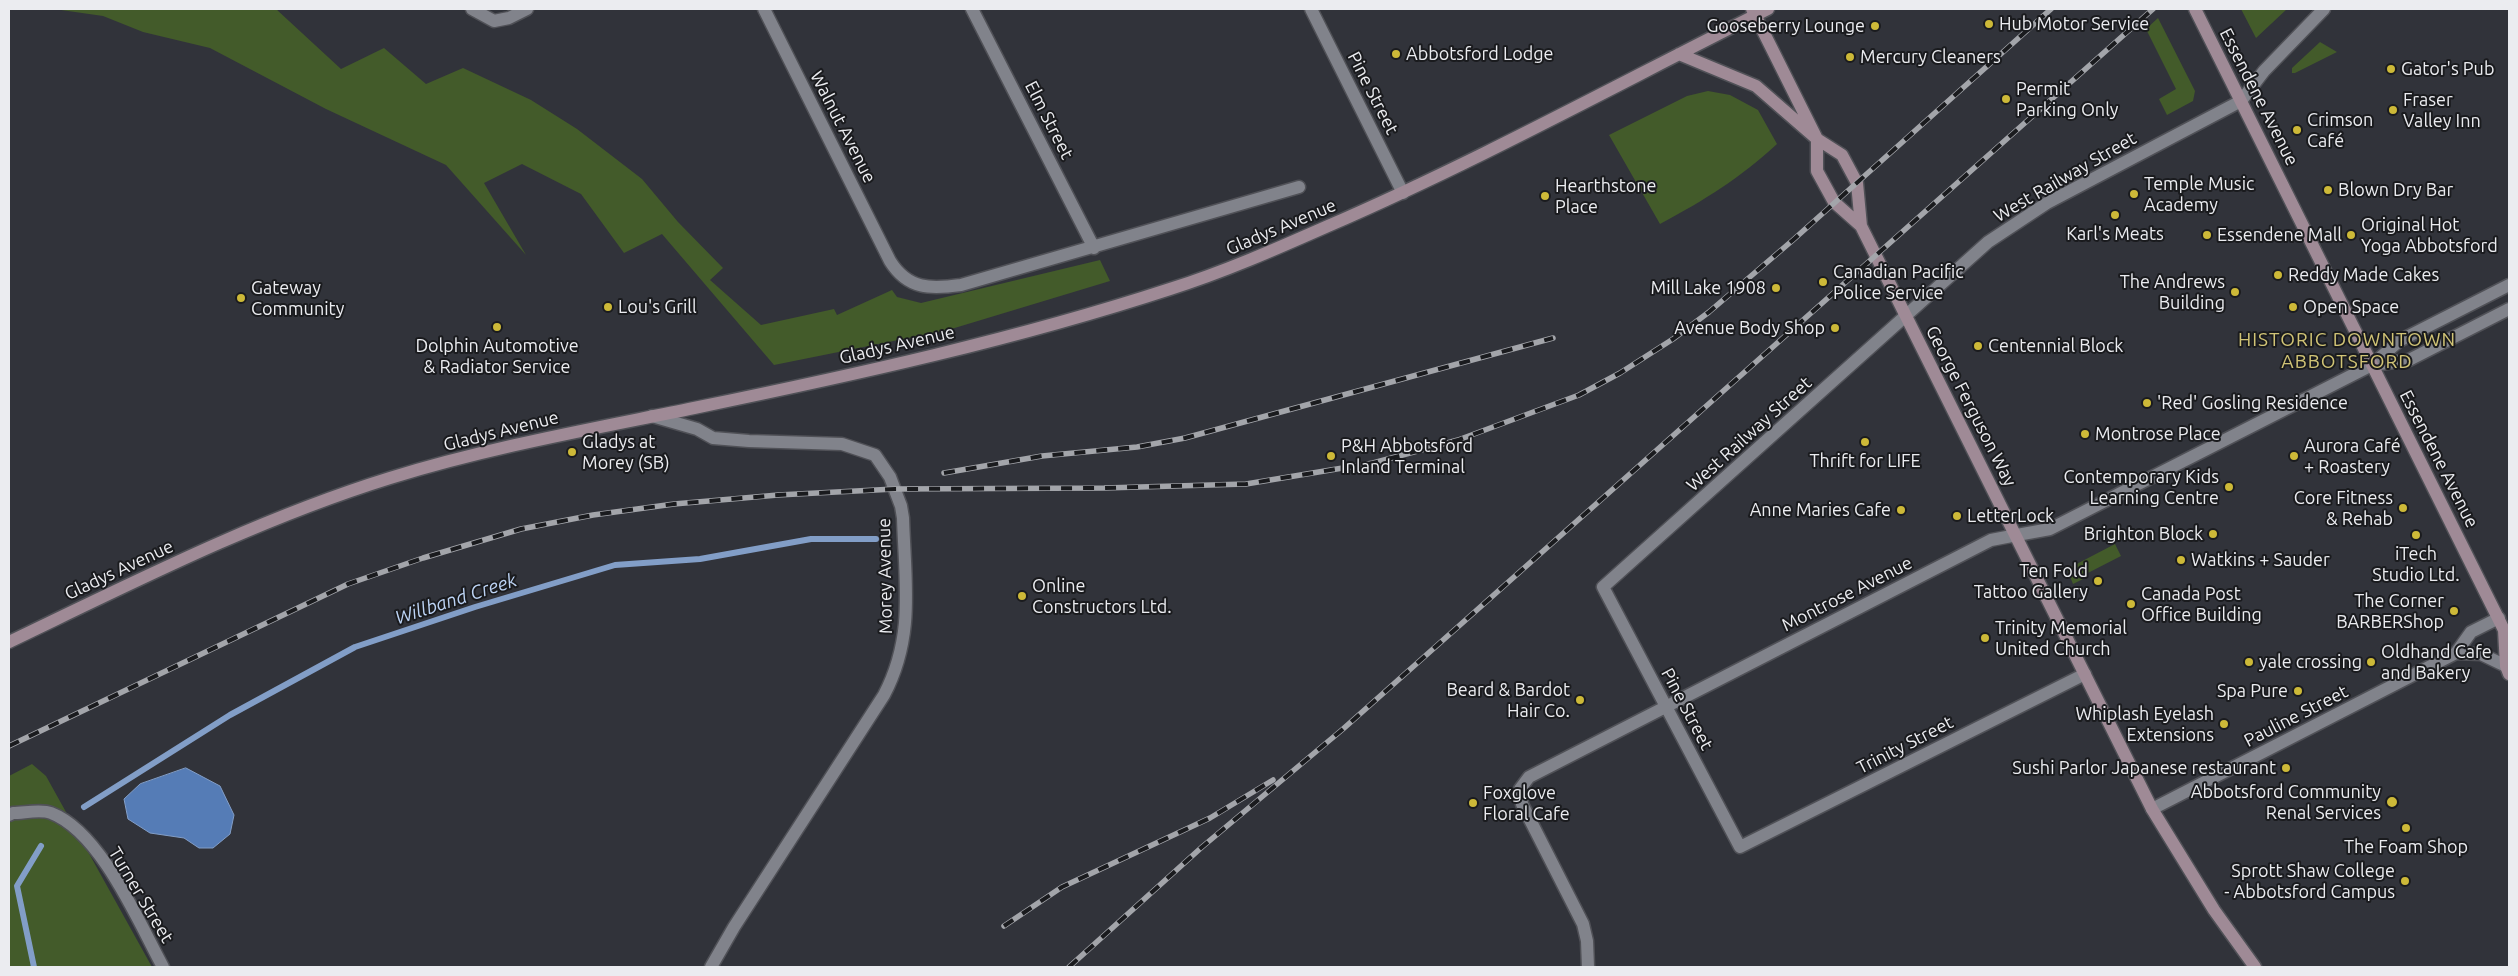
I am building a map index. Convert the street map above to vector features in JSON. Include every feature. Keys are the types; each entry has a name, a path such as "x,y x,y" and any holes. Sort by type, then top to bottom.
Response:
{"main road":[{"name":"Gladys Avenue","path":"9,642 225,539 308,506 394,476 568,432 652,416 951,352 1174,288 1262,255 1403,193 1679,54 1754,12 1768,9"},
{"name":"Essendene Avenue","path":"2195,9 2507,633 2508,670"},
{"name":"George Ferguson Way","path":"1754,12 1817,139 1817,171 1834,202 1861,226"},
{"path":"1679,54 1756,86 1817,139"},
{"name":"George Ferguson Way","path":"1817,139 1842,155 1857,183 1861,226 2017,535 2152,809 2214,910 2255,967"}],"street":[{"path":"472,9 494,21 508,18 527,9"},
{"name":"Walnut Avenue","path":"764,9 890,261"},
{"name":"Elm Street","path":"972,9 1094,248"},
{"name":"Pine Street","path":"1311,9 1403,193"},
{"name":"West Railway Street","path":"1603,587 1988,242 2047,203 2241,101 2264,72 2324,9"},
{"name":"Gladys Avenue","path":"890,261 897,272 909,281 934,288 961,285 1299,188"},
{"name":"Montrose Avenue","path":"1588,967 1587,941 1582,924 1522,804 1520,789 1529,777 1991,540 2050,529 2372,365 2399,341 2509,285"},
{"name":"Montrose Avenue","path":"2372,365 2409,360 2509,309"},
{"name":"Morey Avenue","path":"652,416 697,429 713,438 842,444 875,455 890,477 901,506 903,518 905,634 894,676 878,704 734,927 711,967"},
{"name":"Pine Street","path":"1603,587 1740,847"},
{"name":"Pauline Street","path":"2152,809 2456,653 2471,632 2499,618"},
{"name":"Pauline Street","path":"2456,653 2481,654 2508,670"},
{"name":"Trinity Street","path":"1740,847 2085,674"},
{"name":"Turner Street","path":"9,815 13,813 51,812 79,831 109,867 163,967"}],"green space":[{"path":"54,9 276,9 341,69 384,48 426,84 463,68 531,100 577,129 642,179 678,222 723,268 710,280 761,325 834,309 837,315 892,290 897,297 921,303 1100,260 1110,281 948,330 774,365 662,234 624,253 581,194 522,164 484,183 526,255 446,165 326,109 210,48 143,32 103,16"},
{"path":"2241,9 2287,9 2256,38"},
{"path":"2158,18 2195,91 2193,101 2167,115 2159,99 2176,89 2146,29"},
{"path":"2320,42 2337,52 2292,73 2292,68"},
{"path":"1708,91 1730,95 1758,110 1777,144 1722,188 1660,224 1609,135 1687,96"},
{"path":"2115,544 2121,556 2082,576 2083,579 2073,584 2067,569"},
{"path":"32,764 46,776 152,967 9,967 9,776"}],"water":[{"path":"186,768 220,786 234,815 230,834 213,848 199,848 184,838 150,833 128,819 124,799 140,784"}],"waterway":[{"name":"Willband Creek","path":"84,807 230,715 355,647 475,607 615,565 700,559 811,539 876,539"},
{"name":"Willband Creek","path":"34,967 17,886 41,846"}],"railway":[{"path":"9,746 348,584 423,558 521,529 593,515 674,504 778,495 895,489 1104,488 1246,484 1373,463 1458,440 1579,395 1620,373 1673,339 1709,312 1793,240 2051,9"},
{"path":"1069,967 1202,847 1343,729 2153,9"},
{"path":"944,473 1042,456 1137,447 1185,438 1553,338"},
{"path":"1004,926 1062,887 1210,818 1273,780"}],"place":[{"name":"Hub Motor Service","path":"1989,24"},
{"name":"Gooseberry Lounge","path":"1875,26"},
{"name":"Abbotsford Lodge","path":"1396,54"},
{"name":"Mercury Cleaners","path":"1850,57"},
{"name":"Gator's Pub","path":"2391,69"},
{"name":"Permit Parking Only","path":"2006,99"},
{"name":"Fraser Valley Inn","path":"2393,110"},
{"name":"Crimson Café","path":"2297,130"},
{"name":"Blown Dry Bar","path":"2328,190"},
{"name":"Temple Music Academy","path":"2134,194"},
{"name":"Hearthstone Place","path":"1545,196"},
{"name":"Karl's Meats","path":"2115,215"},
{"name":"Essendene Mall","path":"2207,235"},
{"name":"Original Hot Yoga Abbotsford","path":"2351,235"},
{"name":"Reddy Made Cakes","path":"2278,275"},
{"name":"Canadian Pacific Police Service","path":"1823,282"},
{"name":"Mill Lake 1908","path":"1776,288"},
{"name":"The Andrews Building","path":"2235,292"},
{"name":"Gateway Community","path":"241,298"},
{"name":"Lou's Grill","path":"608,307"},
{"name":"Open Space","path":"2293,307"},
{"name":"Dolphin Automotive & Radiator Service","path":"497,327"},
{"name":"Avenue Body Shop","path":"1835,328"},
{"name":"Centennial Block","path":"1978,346"},
{"name":"'Red' Gosling Residence","path":"2147,403"},
{"name":"Montrose Place","path":"2085,434"},
{"name":"Thrift for LIFE","path":"1865,442"},
{"name":"Gladys at Morey (SB)","path":"572,452"},
{"name":"P&H Abbotsford Inland Terminal","path":"1331,456"},
{"name":"Aurora Café + Roastery","path":"2294,456"},
{"name":"Contemporary Kids Learning Centre","path":"2229,487"},
{"name":"Core Fitness & Rehab","path":"2403,508"},
{"name":"Anne Maries Cafe","path":"1901,510"},
{"name":"LetterLock","path":"1957,516"},
{"name":"Brighton Block","path":"2213,534"},
{"name":"iTech Studio Ltd.","path":"2416,535"},
{"name":"Watkins + Sauder","path":"2181,560"},
{"name":"Ten Fold Tattoo Gallery","path":"2098,581"},
{"name":"Online Constructors Ltd.","path":"1022,596"},
{"name":"Canada Post Office Building","path":"2131,604"},
{"name":"The Corner BARBERShop","path":"2454,611"},
{"name":"Trinity Memorial United Church","path":"1985,638"},
{"name":"yale crossing","path":"2249,662"},
{"name":"Oldhand Cafe and Bakery","path":"2371,662"},
{"name":"Spa Pure","path":"2298,691"},
{"name":"Beard & Bardot Hair Co.","path":"1580,700"},
{"name":"Whiplash Eyelash Extensions","path":"2224,724"},
{"name":"Sushi Parlor Japanese restaurant","path":"2286,768"},
{"name":"Abbotsford Community Renal Services","path":"2392,802"},
{"name":"Foxglove Floral Cafe","path":"1473,803"},
{"name":"The Foam Shop","path":"2406,828"},
{"name":"Sprott Shaw College - Abbotsford Campus","path":"2405,881"}],"district":[{"name":"HISTORIC DOWNTOWN ABBOTSFORD","path":"2347,351"}]}
